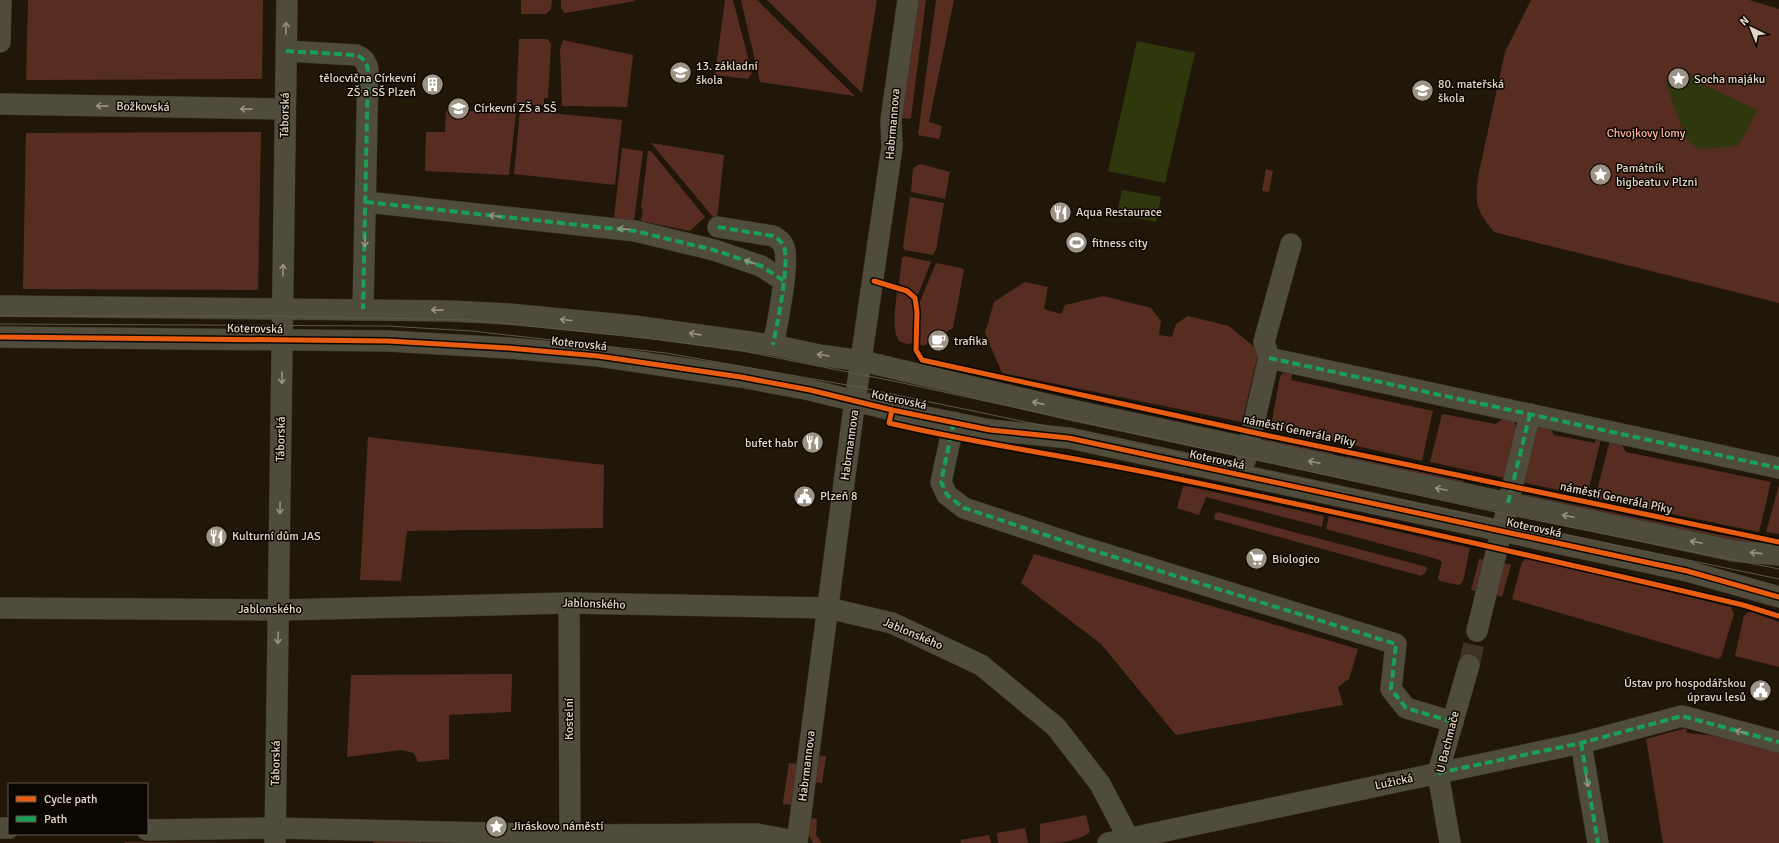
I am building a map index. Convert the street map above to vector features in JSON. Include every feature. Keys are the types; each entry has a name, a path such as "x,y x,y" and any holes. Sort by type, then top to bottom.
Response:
{"street":[{"path":"0,42 1,0"},
{"name":"Táborská","path":"275,836 287,0"},
{"name":"Habrmannova","path":"796,843 891,155 891,120 908,0"},
{"path":"286,51 356,55 362,57 367,63 366,202 362,309"},
{"name":"Božkovská","path":"0,104 285,109"},
{"path":"366,202 635,231 714,250 761,266 784,281"},
{"path":"718,227 773,236 780,240 784,246 786,254 784,281 773,345"},
{"name":"náměstí Generála Píky","path":"1242,475 1269,358 1264,342 1291,244"},
{"name":"Koterovská","path":"0,306 450,311 509,314 634,326 773,345 819,355 862,361 1076,411 1508,503 1734,550 1779,555"},
{"name":"Koterovská","path":"0,337 388,341 508,348 598,356 741,377 810,390 990,430 1069,438 1687,571 1779,597"},
{"path":"1269,358 1779,468"},
{"path":"1477,631 1530,414"},
{"path":"954,422 941,482 947,495 964,508 1086,549 1396,644 1391,689 1406,708 1453,722"},
{"name":"Jablonského","path":"0,608 278,610 569,603 828,608 892,623 981,664 1056,726 1100,784 1130,841"},
{"name":"Kostelní","path":"569,603 570,835"},
{"name":"U Bachmače","path":"1450,843 1438,773 1469,665"},
{"name":"Lužická","path":"1108,843 1130,841 1581,743 1682,716 1779,742"},
{"path":"1581,743 1598,843"},
{"path":"148,830 275,836 570,835 757,838 784,839 792,843"}],"green space":[{"path":"28,0 263,0 262,79 26,80"},
{"path":"521,0 552,0 551,9 546,14 521,14"},
{"path":"561,0 635,1 565,13 561,8"},
{"path":"725,0 733,0 752,73 748,79 715,75"},
{"path":"741,0 757,0 855,96 760,82"},
{"path":"767,0 877,0 862,93"},
{"path":"916,0 926,0 911,118 909,119 900,118"},
{"path":"936,0 954,0 929,122 942,126 939,139 918,135"},
{"name":"Chvojkovy lomy","path":"1531,0 1749,0 1779,9 1779,303 1494,232 1483,218 1478,207 1478,177 1505,52"},
{"path":"519,39 547,39 551,44 548,98 544,98 544,105 516,106"},
{"path":"563,40 633,55 627,107 562,106 560,49"},
{"path":"446,110 516,113 509,175 425,171 426,132 445,132"},
{"path":"520,110 622,120 615,185 514,174"},
{"path":"261,132 258,290 23,289 26,133"},
{"path":"651,143 724,155 717,219 714,218"},
{"path":"622,148 643,151 634,221 614,218"},
{"path":"648,151 651,151 705,217 690,231 641,221 643,209 641,208"},
{"path":"920,164 950,172 945,199 911,192 913,168"},
{"path":"1266,169 1273,171 1269,192 1262,191"},
{"path":"910,197 944,203 936,250 933,255 905,250 903,247"},
{"path":"905,256 931,262 917,297 911,289 899,283 902,258"},
{"path":"936,263 961,268 964,270 953,328 923,346 918,343 919,304"},
{"path":"1025,282 1048,287 1044,309 1061,314 1065,305 1103,296 1151,308 1161,321 1159,335 1172,337 1176,324 1188,316 1229,326 1259,351 1242,422 1002,373 985,333 994,302"},
{"path":"897,291 906,294 912,299 914,321 913,343 907,344 899,341 895,330"},
{"path":"1286,368 1293,369 1291,380 1433,411 1422,461 1271,426 1280,377"},
{"path":"1442,414 1496,424 1508,415 1514,421 1517,430 1505,478 1430,462"},
{"path":"1547,422 1554,435 1595,443 1597,434 1602,435 1587,496 1522,482 1537,428"},
{"path":"1611,436 1617,437 1626,452 1771,482 1759,532 1595,498"},
{"path":"368,437 604,465 603,528 407,531 401,581 360,580"},
{"path":"1262,438 1335,453 1335,461 1263,440"},
{"path":"1346,456 1464,481 1462,488 1345,463"},
{"path":"1779,485 1779,534 1766,532"},
{"path":"1186,486 1324,516 1322,527 1206,497 1199,515 1177,508 1183,487"},
{"path":"1523,494 1779,546 1779,550 1526,498"},
{"path":"1218,512 1427,567 1426,572 1421,576 1214,519 1215,514"},
{"path":"1329,516 1470,548 1463,581 1460,585 1458,585 1440,581 1438,578 1442,562 1437,559 1326,529"},
{"path":"1034,554 1358,649 1349,679 1338,687 1343,705 1176,735 1101,644 1021,583"},
{"path":"1527,558 1731,607 1734,614 1721,657 1718,659 1512,599 1522,562"},
{"path":"1479,559 1486,560 1478,592 1471,590"},
{"path":"1504,563 1511,565 1502,597 1495,595"},
{"path":"1751,612 1779,622 1779,667 1735,656 1744,616"},
{"path":"512,674 511,712 449,715 449,759 418,762 414,753 401,750 347,757 351,675"},
{"path":"1686,728 1687,733 1717,736 1779,747 1779,843 1663,843 1646,739"},
{"path":"815,755 826,756 822,783 812,782"},
{"path":"789,763 798,764 792,805 783,804"},
{"path":"1086,815 1090,832 1084,836 1066,842 1040,843 1040,824"},
{"path":"807,817 817,819 816,835 822,843 813,843 808,833"},
{"path":"1025,828 1028,843 998,843 997,833"},
{"path":"989,835 991,843 961,843 960,840"},
{"path":"421,838 421,843 373,843 375,840"},
{"path":"125,842 256,843 125,843"}],"shaded area":[{"path":"1137,41 1195,53 1165,183 1108,171"},
{"path":"1682,68 1690,73 1693,80 1758,110 1738,146 1700,149 1690,143 1685,137 1666,84 1671,73"},
{"path":"1122,190 1161,197 1156,222 1117,214"}],"tunnel":[{"path":"1469,665 1477,631"}],"tram line":[{"path":"0,316 282,316 472,320 663,340 743,351 898,382 1505,514 1779,569"},
{"path":"0,324 388,326 472,331 666,353 858,387 1779,579"}],"marked path":[{"path":"286,51 356,55 364,60 368,69 363,309"},
{"path":"366,202 635,231 714,250 761,266 784,281"},
{"path":"718,227 773,236 780,240 784,247 784,279 773,345"},
{"path":"1269,358 1779,468"},
{"path":"1508,503 1530,414"},
{"path":"954,422 941,482 947,495 964,508 1079,546 1396,644 1391,689 1406,708 1453,722"},
{"path":"1438,773 1581,743 1682,716 1779,742"},
{"path":"1581,743 1598,843"}],"cycle path":[{"path":"874,281 907,291 915,298 917,312 916,350 922,360 1265,435 1779,542"},
{"path":"0,337 388,341 508,348 598,356 741,377 810,390 892,410 990,430 1069,438 1687,571 1779,597"},
{"path":"892,410 889,423 959,438 1134,470 1456,539 1743,605 1779,616"}],"place":[{"name":"13. základní škola","path":"680,73"},
{"name":"Socha majáku","path":"1679,79"},
{"name":"tělocvična Církevní ZŠ a SŠ Plzeň","path":"432,85"},
{"name":"80. mateřská škola","path":"1423,91"},
{"name":"Církevní ZŠ a SŠ","path":"458,108"},
{"name":"Památník bigbeatu v Plzni","path":"1600,175"},
{"name":"Aqua Restaurace","path":"1060,212"},
{"name":"fitness city","path":"1076,243"},
{"name":"trafika","path":"939,341"},
{"name":"bufet habr","path":"813,443"},
{"name":"Plzeň 8","path":"805,496"},
{"name":"Kulturní dům JAS","path":"217,536"},
{"name":"Biologico","path":"1257,559"},
{"name":"Ústav pro hospodářskou úpravu lesů","path":"1761,690"},
{"name":"Jiráskovo náměstí","path":"497,826"}]}
